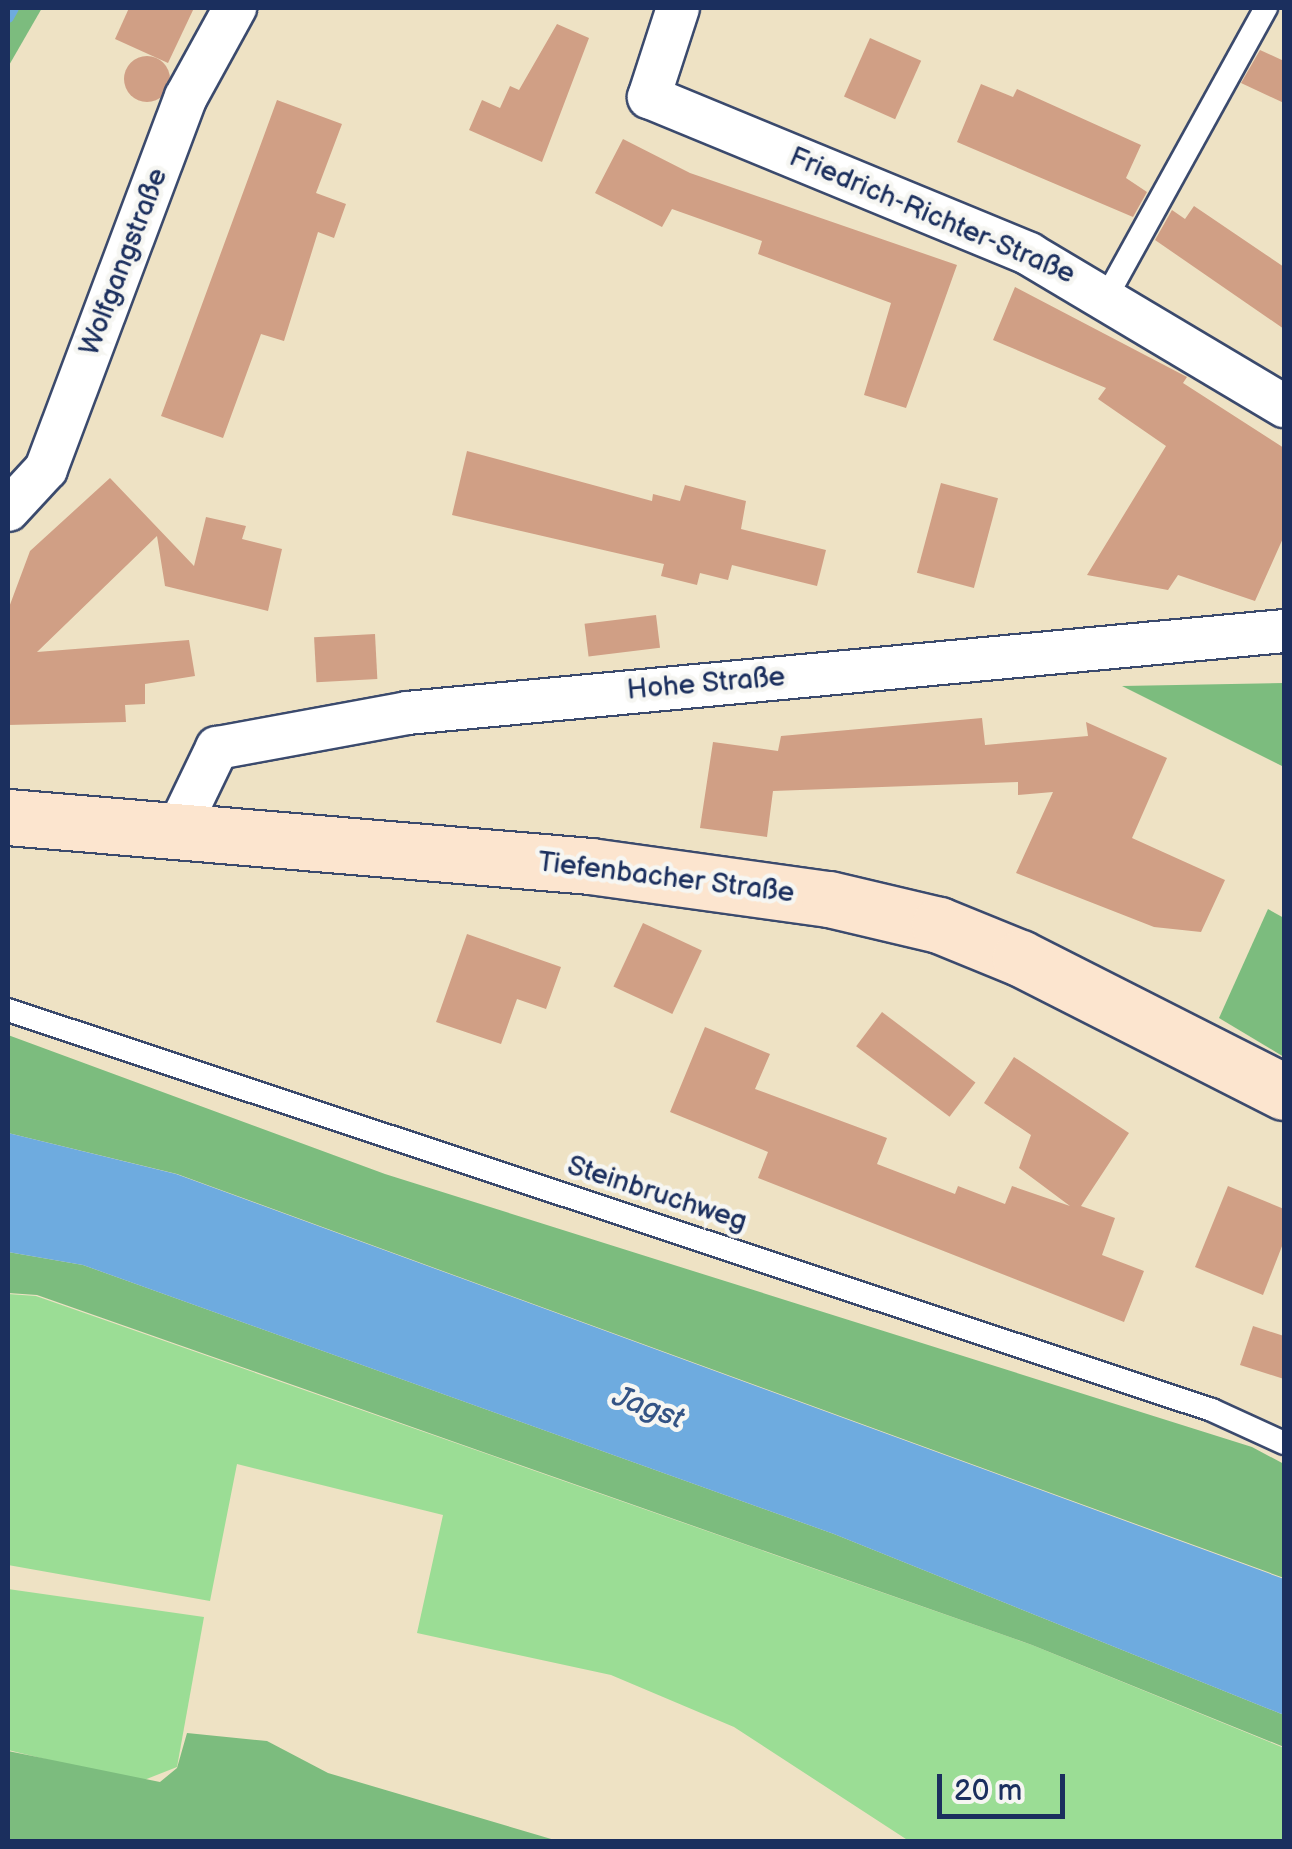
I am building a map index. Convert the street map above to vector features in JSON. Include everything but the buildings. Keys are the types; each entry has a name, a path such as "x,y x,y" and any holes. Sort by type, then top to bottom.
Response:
{"main road":[{"name":"Tiefenbacher Straße","path":"8,816 179,827 590,866 866,908 939,926 1095,990 1284,1092"}],"street":[{"name":"Wolfgangstraße","path":"8,510 46,469 186,97 235,8"},
{"name":"Friedrich-Richter-Straße","path":"678,8 649,96 1108,294 1284,406"},
{"name":"Hohe Straße","path":"179,827 216,748 407,713 1284,631"}],"lane":[{"path":"1108,294 1266,8"},
{"name":"Steinbruchweg","path":"8,1010 1212,1410 1284,1443"}],"green space":[{"path":"8,8 42,8 8,67"},
{"path":"1284,683 1284,767 1122,686"},
{"path":"1268,909 1284,918 1284,1057 1219,1018"},
{"path":"8,1035 385,1174 1252,1447 1284,1464 1284,1578 177,1174 8,1133"},
{"path":"8,1252 83,1265 834,1534 1284,1715 1284,1747 1032,1645 37,1295 8,1293"},
{"path":"8,1294 36,1296 1032,1645 1284,1748 1284,1841 909,1841 734,1727 611,1675 417,1633 443,1515 237,1464 210,1601 8,1565"},
{"path":"8,1589 204,1617 177,1767 139,1782 8,1750"},
{"path":"187,1733 267,1741 328,1773 558,1841 8,1841 8,1751 160,1782 177,1768"}],"water":[{"name":"Jagst","path":"8,1133 176,1174 1284,1579 1284,1715 834,1534 83,1265 8,1252"}],"waterway":[{"path":"8,17 13,8"}]}
